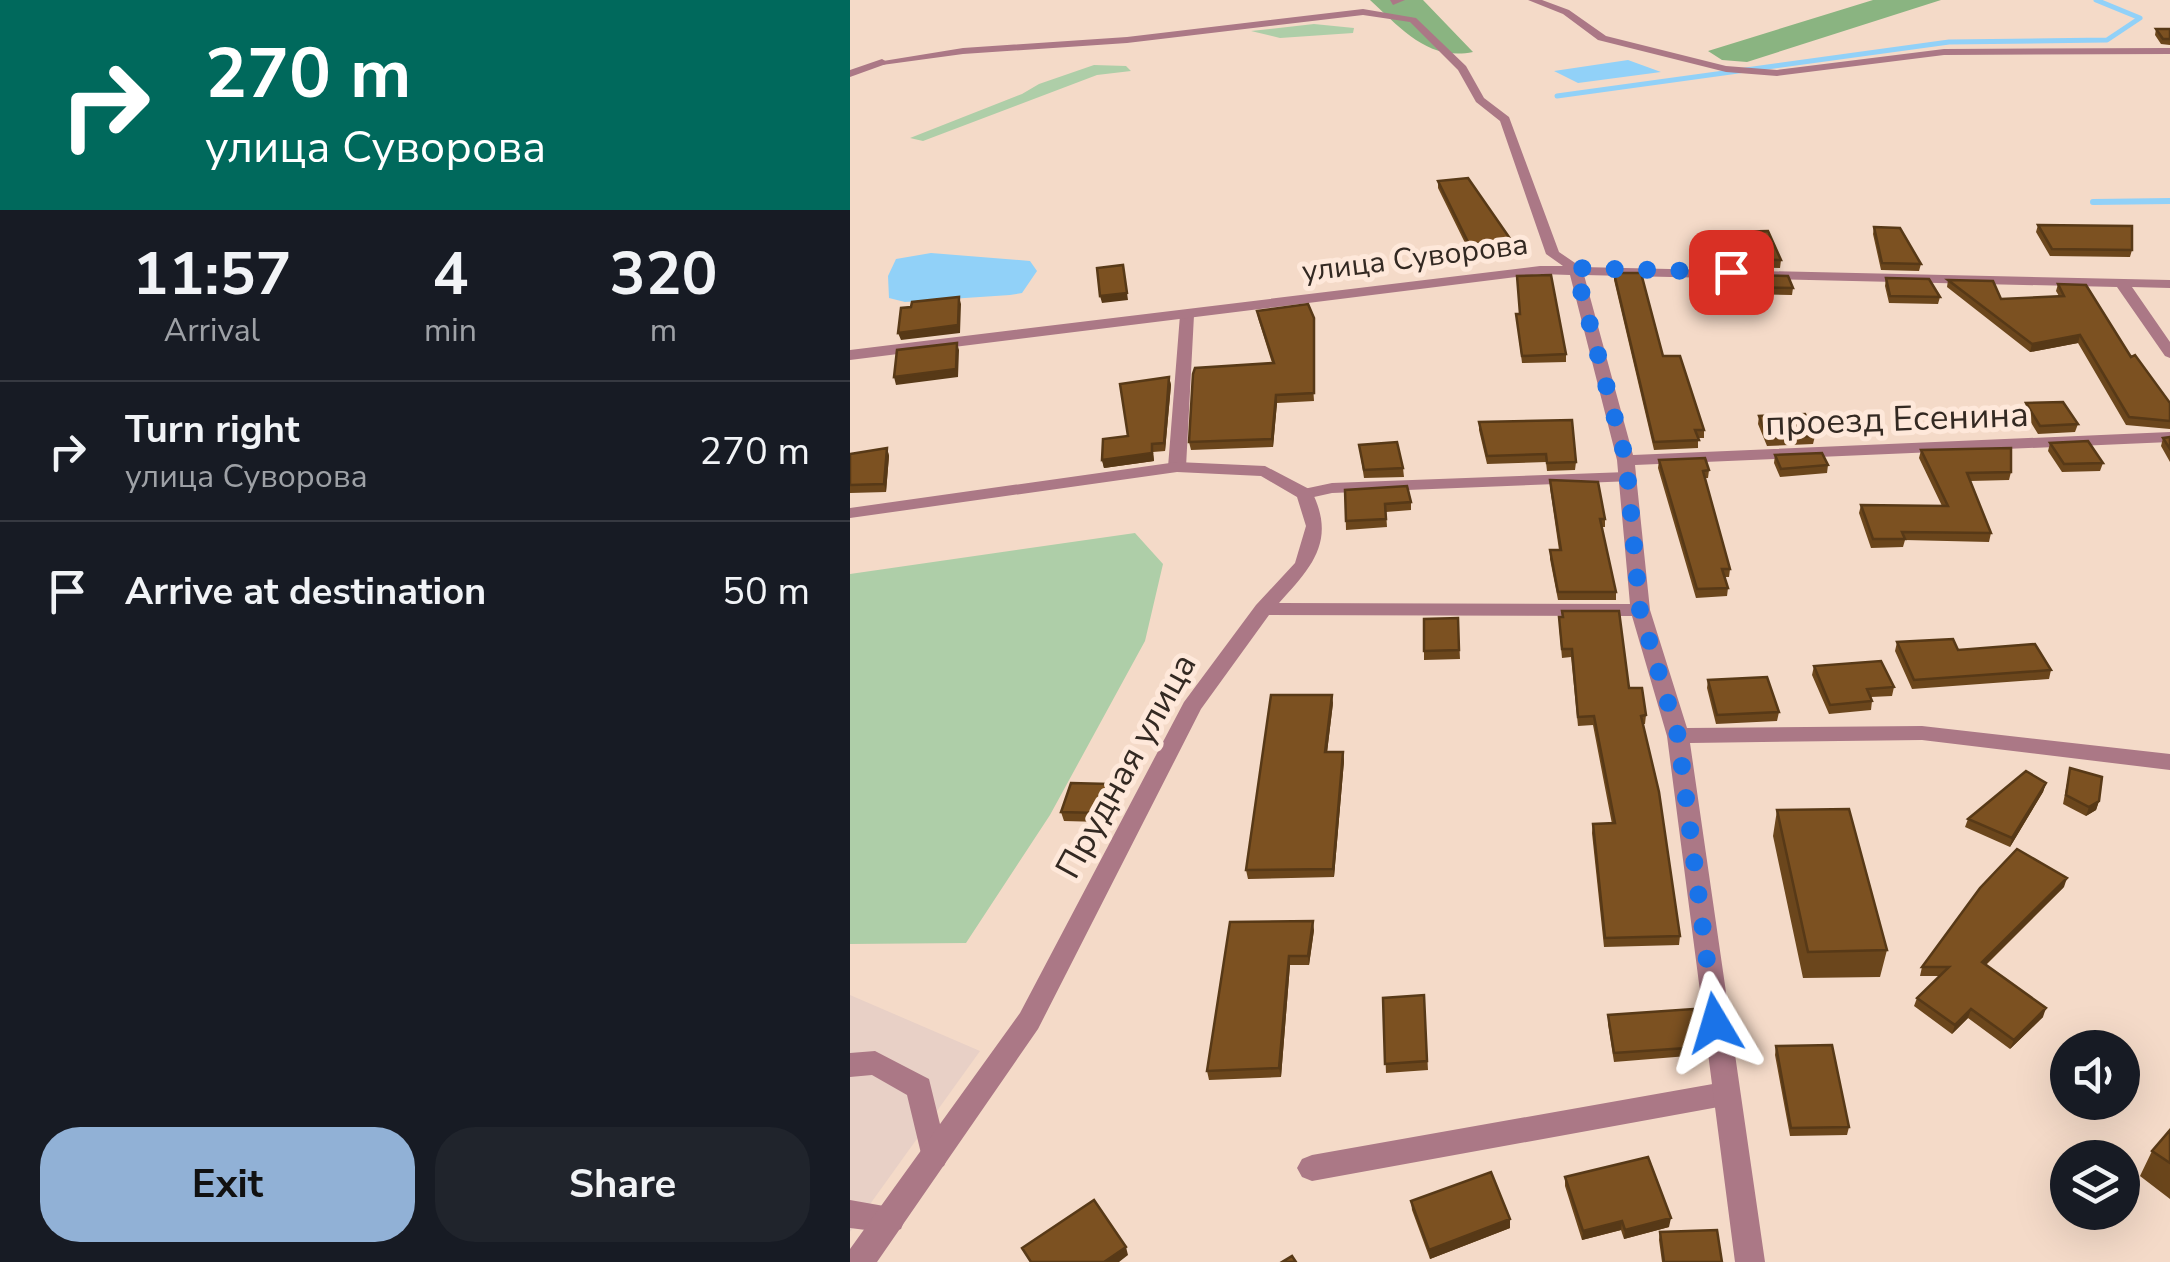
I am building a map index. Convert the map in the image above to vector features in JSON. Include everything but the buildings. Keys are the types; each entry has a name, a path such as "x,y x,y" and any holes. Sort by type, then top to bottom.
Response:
{"street":[{"path":"1533,0 1566,12 1602,38 1735,70 1777,73 1944,52 2170,51"},
{"path":"850,74 882,62 963,51 1127,40 1349,14 1413,20 1462,68 1480,100 1505,120 1553,254 1575,268 1626,469 1640,610 1678,736 1750,1262"},
{"name":"улица Суворова","path":"850,356 1575,268 2170,284"},
{"path":"2121,282 2170,353"},
{"path":"1178,466 1187,315"},
{"name":"проезд Есенина","path":"1305,494 1332,488 2170,437"},
{"path":"850,512 1178,466 1265,471 1305,494"},
{"name":"Прудная улица","path":"859,1262 1029,1020 1192,707 1263,609 1304,564 1315,526 1305,494"},
{"path":"1263,609 1640,610"},
{"path":"1678,736 1922,733 2170,762"},
{"path":"850,1065 875,1063 919,1088 934,1157"},
{"path":"1312,1168 1724,1094"},
{"path":"850,1214 890,1219"}],"shaded area":[{"path":"850,995 980,1051 850,1232"}],"green space":[{"path":"1370,0 1423,0 1473,52 1442,52 1428,47"},
{"path":"1873,0 1941,0 1747,62 1722,60 1708,51"},
{"path":"1314,24 1354,28 1353,33 1280,38 1251,31"},
{"path":"1094,65 1126,66 1131,71 1097,75 923,141 910,138 1039,84"},
{"path":"1135,533 1163,564 1145,641 1050,815 966,943 850,944 850,574"}],"water":[{"path":"1628,60 1661,72 1578,83 1554,71"},
{"path":"931,253 1030,261 1037,271 1022,293 905,302 889,298 888,276 896,259"}],"waterway":[{"path":"1557,96 1949,42 2107,40 2140,18 2096,0"},
{"path":"2093,202 2170,201"}],"route":[{"path":"1715,1023 1678,736 1640,610 1626,460 1575,268 1731,272"}]}
